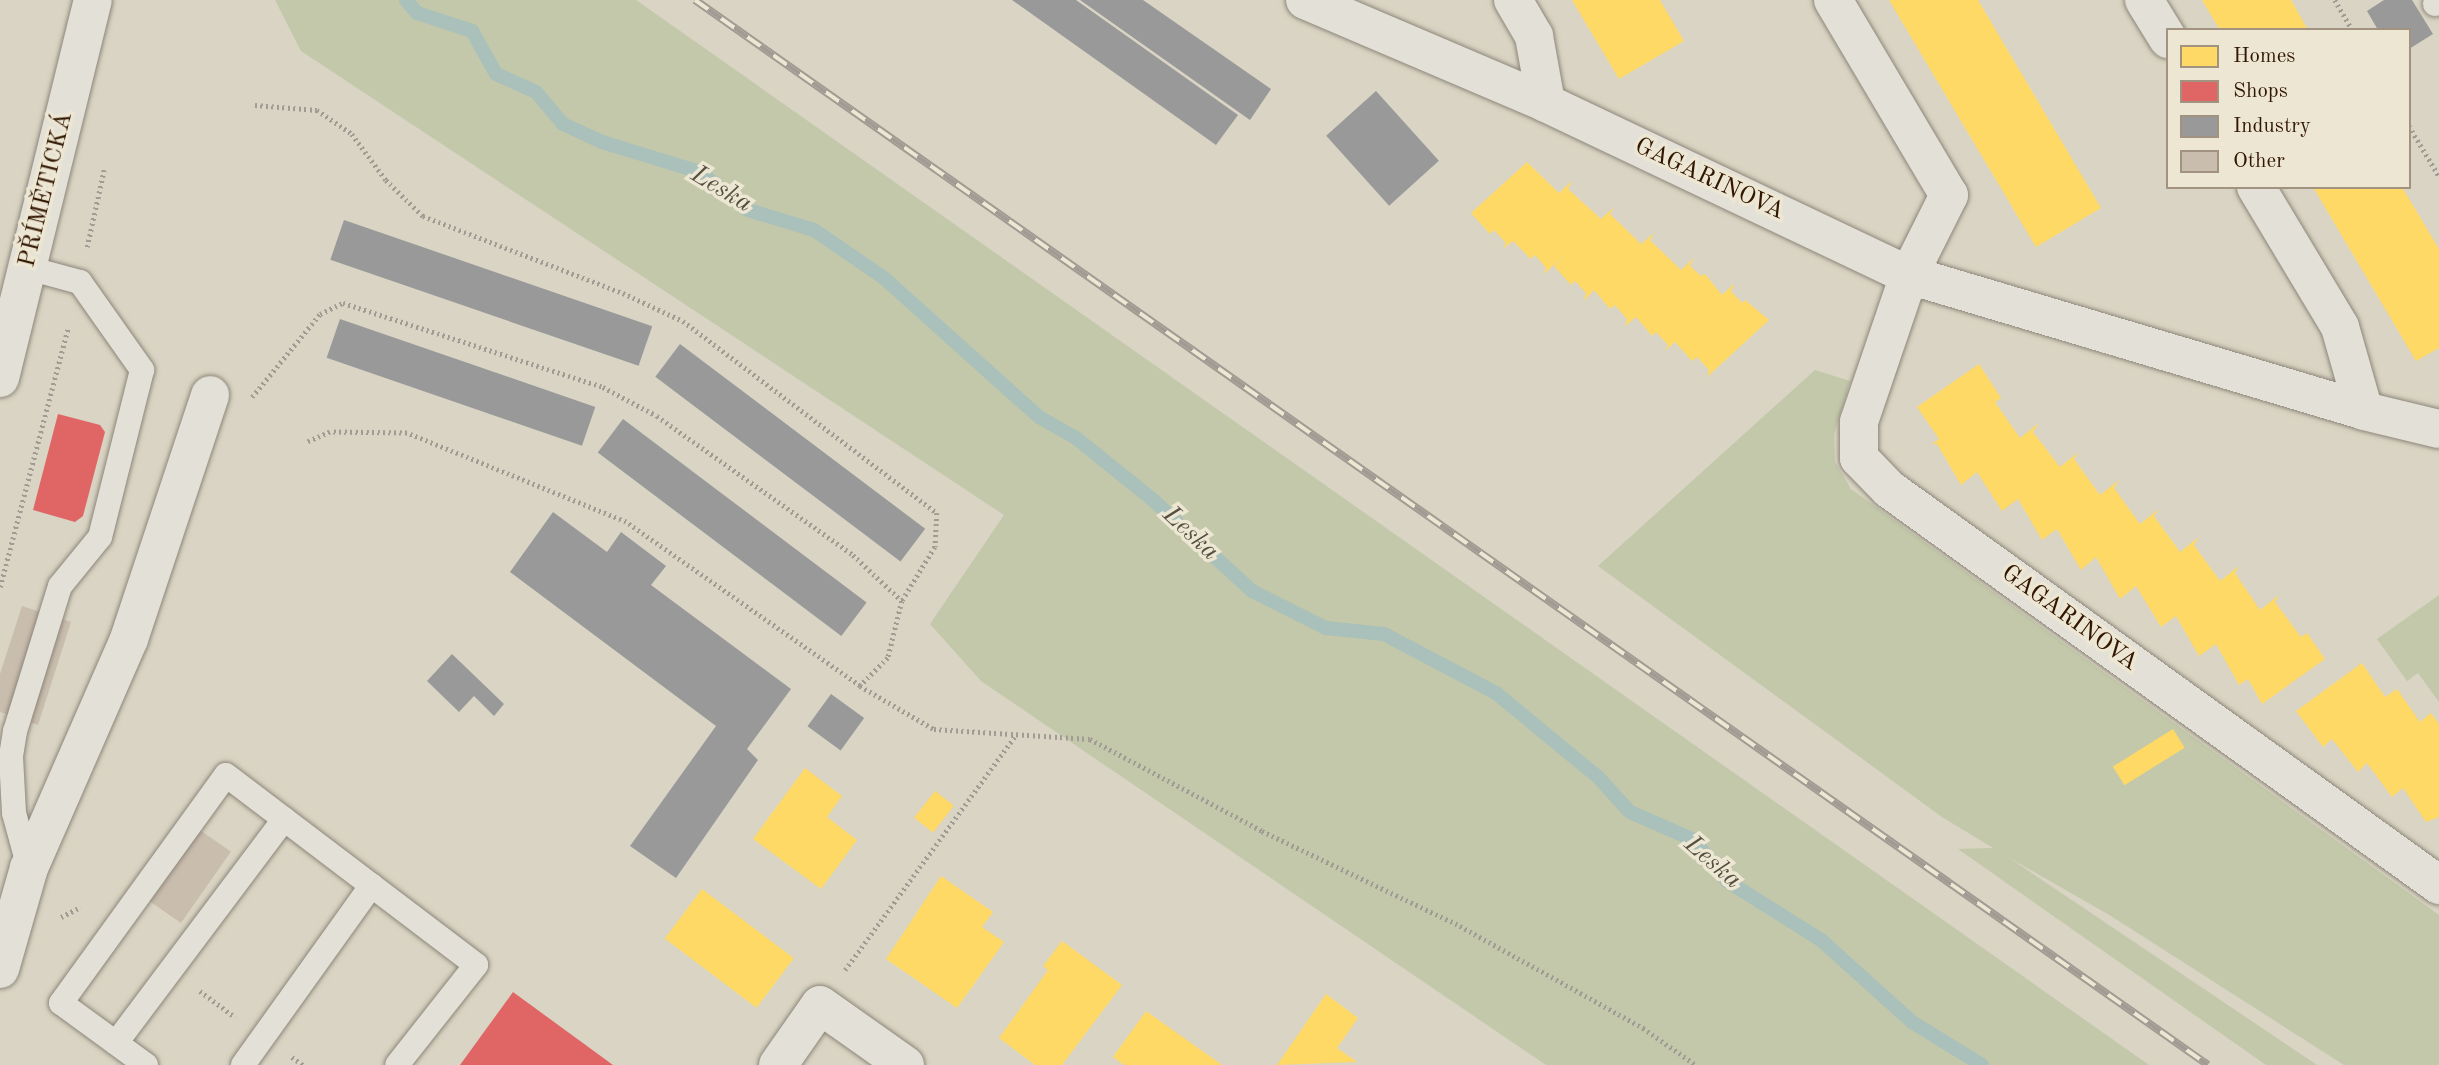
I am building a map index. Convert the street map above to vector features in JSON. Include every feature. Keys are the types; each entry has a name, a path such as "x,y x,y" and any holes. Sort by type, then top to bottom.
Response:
{"street":[{"name":"PŘÍMĚTICKÁ","path":"0,379 93,0"},
{"name":"GAGARINOVA","path":"1305,0 1546,103 1909,275 2364,411 2439,429"},
{"path":"1513,0 1534,36 1546,103"},
{"name":"GAGARINOVA","path":"1833,0 1950,195 1909,275 1860,422 1859,458 1889,489 2439,885"},
{"path":"2144,0 2166,36"},
{"path":"2257,189 2340,327 2364,411"},
{"path":"0,969 29,868 129,639 210,395"},
{"path":"778,1065 820,1005 905,1065"}],"lane":[{"path":"28,268 80,282 142,370 100,537 60,586 15,731 11,757 14,813 29,868"},
{"path":"146,1065 61,1003 226,775 476,965 397,1065"},
{"path":"116,1043 284,819"},
{"path":"243,1065 372,885"}],"path":[{"path":"2335,0 2351,28"},
{"path":"255,105 317,110 352,134 386,180 423,216 623,293 683,321 937,513 935,547 902,601 888,658 860,686"},
{"path":"2411,129 2439,176"},
{"path":"0,587 80,282 104,170"},
{"path":"249,402 320,314 343,303 603,387 646,410 853,555 902,601"},
{"path":"305,443 330,432 407,433 626,522 860,686 934,729 1014,737 1090,739 1262,831 1461,926 1643,1028 1696,1065"},
{"path":"820,1005 1014,737"},
{"path":"188,982 237,1019"}],"green space":[{"path":"275,0 636,0 2149,1065 1546,1065 981,681 930,624 1004,515 301,51"},
{"path":"1815,370 1850,381 1834,435 1835,462 1851,489 2439,915 2439,1065 2344,1065 2111,916 2008,857 2317,1065 2266,1065 1958,849 1993,848 1942,817 1598,566"},
{"path":"2439,595 2439,702 2418,673 2407,681 2377,639"}],"building: Homes":[{"path":"1572,0 1660,0 1684,41 1619,79"},
{"path":"1889,0 1978,0 2101,208 2036,247"},
{"path":"2202,0 2291,0 2307,28 2219,28"},
{"path":"1527,162 1559,193 1572,181 1568,189 1601,219 1614,207 1610,214 1641,244 1654,233 1650,240 1681,270 1694,258 1690,266 1701,276 1705,274 1722,295 1735,283 1731,291 1742,303 1745,300 1769,320 1707,377 1709,370 1697,357 1692,361 1675,342 1665,351 1668,345 1656,332 1652,336 1636,317 1625,326 1627,319 1615,305 1610,309 1594,290 1584,301 1586,293 1575,281 1571,285 1554,266 1565,255 1544,274 1546,268 1535,255 1531,259 1513,241 1503,249 1506,243 1494,230 1490,234 1471,213"},
{"path":"2314,189 2403,189 2439,249 2439,348 2416,361"},
{"path":"1979,364 2001,398 1995,402 2020,438 2039,423 2033,432 2060,467 2079,452 2074,459 2100,495 2119,480 2114,488 2140,524 2159,509 2154,516 2180,552 2199,537 2194,545 2220,581 2239,566 2235,573 2260,610 2279,595 2275,602 2301,637 2307,633 2325,659 2262,704 2248,679 2239,685 2216,644 2199,656 2176,616 2161,627 2136,586 2120,599 2096,557 2081,570 2057,529 2042,540 2018,499 2002,511 1977,472 1961,485 1937,444 1932,444 1939,439 1917,407"},
{"path":"2362,663 2385,697 2397,689 2420,722 2431,713 2439,724 2439,817 2426,822 2403,788 2392,797 2367,763 2358,772 2332,739 2323,747 2296,711"},
{"path":"2173,729 2185,748 2124,785 2113,767"},
{"path":"805,768 842,796 827,817 857,840 821,889 753,839"},
{"path":"935,791 954,806 933,833 914,818"},
{"path":"941,876 993,912 982,927 1004,942 957,1008 886,959"},
{"path":"702,889 794,958 757,1008 665,939"},
{"path":"1062,941 1122,985 1062,1065 1035,1065 999,1038 1048,970 1043,966"},
{"path":"1326,994 1358,1018 1337,1048 1357,1062 1277,1065"},
{"path":"1146,1011 1222,1065 1124,1065 1113,1057"}],"building: Shops":[{"path":"58,414 100,425 105,432 83,516 75,522 33,510"},
{"path":"513,992 613,1065 460,1065"}],"building: Industry":[{"path":"1012,0 1076,0 1238,115 1216,145"},
{"path":"1080,0 1143,0 1271,89 1250,120"},
{"path":"2384,0 2412,0 2433,34 2411,48 2411,28 2377,28 2367,11"},
{"path":"1376,91 1439,161 1389,206 1326,136"},
{"path":"344,220 652,326 639,366 330,260"},
{"path":"340,319 595,407 582,446 327,358"},
{"path":"680,344 925,529 901,562 655,377"},
{"path":"623,419 867,603 841,636 598,453"},
{"path":"553,512 607,552 621,532 666,566 651,585 791,689 747,749 758,760 676,878 630,846 716,726 510,572"},
{"path":"452,654 504,704 494,716 474,696 459,712 427,681"},
{"path":"831,694 864,718 841,750 807,726"}],"building: Other":[{"path":"22,606 71,622 38,725 0,712 0,674"},
{"path":"194,826 231,852 181,923 144,897"}],"waterway":[{"name":"Leska","path":"406,0 417,13 472,31 496,74 536,92 563,124 602,142 700,172 748,210 814,230 884,278 1039,417 1076,438 1153,500 1252,591 1326,628 1384,634 1496,693 1598,777 1630,812 1694,840 1727,881 1821,940 1912,1022 1982,1065"}],"railway":[{"path":"695,0 2208,1065"}]}
